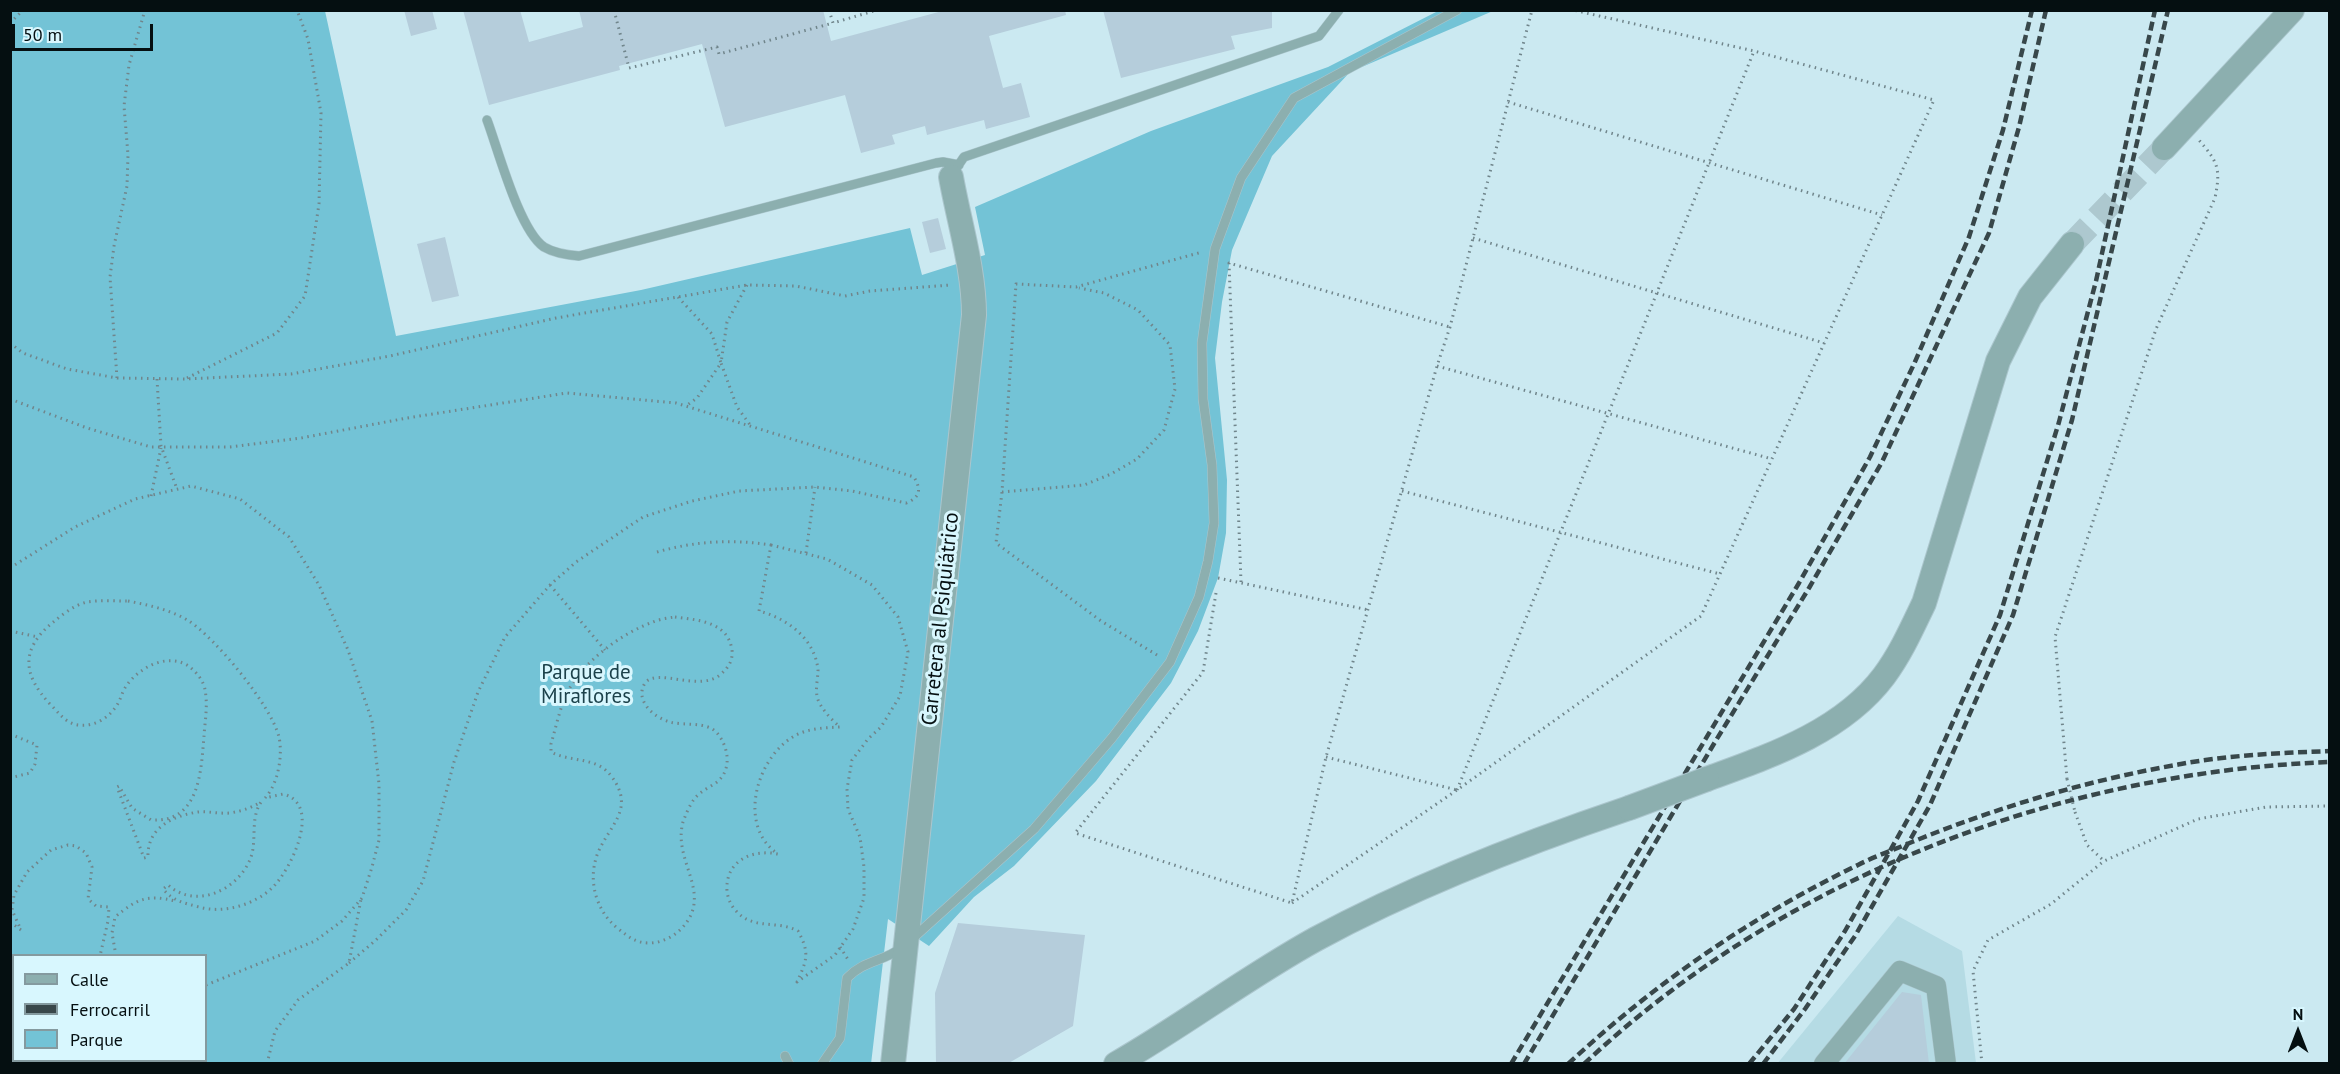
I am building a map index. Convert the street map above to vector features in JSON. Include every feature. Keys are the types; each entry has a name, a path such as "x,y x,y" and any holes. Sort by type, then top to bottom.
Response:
{"street":[{"path":"2164,148 2292,10"},
{"name":"Carretera al Psiquiátrico","path":"893,1064 974,315 974,285 968,266 955,171"},
{"path":"1116,1064 1306,945 1400,896 1484,860 1707,779 1776,751 1835,723 1883,677 1908,636 1924,603 1996,369 2008,337 2030,297 2073,244"},
{"path":"1824,1064 1900,971 1936,986 1946,1064"}],"lane":[{"path":"487,120 520,213 532,236 543,246 558,253 579,256 936,163 943,162 955,171 964,157 1319,36 1339,10"},
{"path":"822,1064 840,1038 847,978 866,963 891,956 1034,829 1112,738 1170,662 1199,597 1214,523 1212,465 1203,399 1202,343 1215,249 1241,178 1294,99 1457,10"}],"path":[{"path":"10,23 23,10"},
{"path":"117,378 110,277 127,186 128,154 124,106 129,64 145,10"},
{"path":"185,379 277,333 305,296 319,204 321,113 308,39 297,10"},
{"path":"614,10 629,68 717,47 719,54 877,10"},
{"path":"829,10 833,23"},
{"path":"1292,903 1326,757 1450,327 1532,10"},
{"path":"1292,903 1457,790 1701,616 1934,100 1754,51 1573,10"},
{"path":"1457,790 1754,51"},
{"path":"1508,102 1882,215"},
{"path":"2104,861 2087,845 2075,813 2067,779 2055,637 2156,329 2215,198 2219,176 2216,160 2185,125"},
{"path":"1473,238 1824,343"},
{"path":"1076,287 1215,249"},
{"path":"1241,582 1229,263 1450,327"},
{"path":"1002,492 1084,485 1111,474 1137,459 1164,430 1175,389 1170,345 1138,310 1104,292 1076,287 1016,284 1002,492 996,543 1101,621 1170,662"},
{"path":"10,343 23,353 67,369 117,378 185,379 291,374 401,354 556,318 747,285 796,286 845,296 870,291 956,285"},
{"path":"686,406 697,398 721,363 727,322 747,285"},
{"path":"678,297 712,334 738,407 751,426"},
{"path":"1437,366 1772,459"},
{"path":"151,496 161,446 157,379"},
{"path":"10,399 87,428 151,447 230,447 301,438 407,418 567,393 676,403 914,477 920,486 915,500 906,503 852,491 815,487 739,491 692,501 643,517 576,562 550,585 506,637 478,692 454,762 423,881 406,910 349,963 298,1000 275,1031 267,1064"},
{"path":"161,446 177,489"},
{"path":"10,568 75,527 135,499 191,486 240,499 289,537 319,585 343,639 372,721 380,783 379,840 362,897 349,963"},
{"path":"806,554 815,487"},
{"path":"1402,491 1720,574"},
{"path":"657,552 690,544 730,540 771,545 827,559 872,585 898,617 908,652 900,696 881,727 868,739 852,760 847,789 848,809 860,837 864,867 864,898 853,929 835,955 797,982 807,956 807,948 798,931 783,925 758,924 746,919 736,912 730,903 728,893 728,876 739,860 759,852 778,854 766,843 756,817 756,792 760,776 768,760 790,739 802,732 817,728 840,727 828,716 819,702 818,668 808,645 789,623 775,615 759,611 771,545"},
{"path":"1292,903 1075,833 1203,672 1218,578 1369,610"},
{"path":"550,585 606,650"},
{"path":"101,954 110,921 146,897 159,897 206,909 228,909 249,903 272,888 294,857 300,836 302,812 290,796 283,794 265,798 270,793 276,778 280,754 279,737 272,720 238,670 215,645 189,621 168,611 128,601 86,603 62,615 45,629 31,648 28,661 32,680 67,722 87,726 106,718 117,705 127,684 150,665 170,661 179,662 188,666 203,683 206,715 201,765 198,782 189,804 172,818 151,820 132,808 119,786 117,787 144,858 148,857 149,841 153,834 176,818 200,812 243,811 261,802 254,818 254,846 251,857 238,877 206,897 185,897 168,885 163,889 176,901"},
{"path":"675,617 700,620 717,627 726,634 733,656 730,665 714,680 687,682 658,676 649,679 641,694 643,702 652,712 668,722 706,726 716,732 727,754 727,765 723,775 696,797 683,823 682,848 695,893 692,914 678,932 667,939 650,943 634,941 604,917 593,887 593,870 597,853 619,818 620,791 612,777 602,767 585,759 567,759 551,752 551,744 568,691 583,671 606,650 654,621 675,617"},
{"path":"10,631 39,637"},
{"path":"10,734 37,745 35,764 30,773 10,778"},
{"path":"1326,757 1457,790"},
{"path":"1982,1064 1973,971 1988,940 2051,904 2104,861 2198,819 2266,807 2330,806"},
{"path":"10,922 21,930 14,918 12,900 27,872 51,850 68,845 76,846 86,853 90,860 92,876 88,899 96,906 109,907 116,954"},
{"path":"207,985 315,941 342,921 362,897"}],"shaded area":[{"path":"1898,916 1962,951 1976,1063 1777,1064"}],"green space":[{"name":"Parque de Miraflores","path":"10,11 325,11 396,336 641,290 910,228 922,275 985,255 975,207 1151,131 1328,67 1438,11 1493,11 1350,72 1272,156 1232,250 1222,302 1215,358 1227,480 1226,533 1218,578 1198,631 1171,683 1096,781 1014,866 974,897 929,946 888,919 871,1064 11,1063"}],"building":[{"path":"404,10 432,10 437,29 411,36"},
{"path":"463,10 520,10 529,42 583,27 579,10 823,10 831,41 946,10 1065,10 1066,15 989,36 1003,88 1021,83 1030,117 986,129 984,120 927,135 925,126 892,135 895,144 861,153 845,95 725,127 702,44 619,66 620,70 489,105"},
{"path":"1103,10 1272,10 1272,28 1231,36 1235,49 1121,78"},
{"path":"938,218 946,249 930,253 922,222"},
{"path":"445,237 459,296 432,302 417,244"},
{"path":"958,923 1085,935 1073,1026 1007,1064 936,1064 935,993"},
{"path":"1902,992 1921,995 1929,1064 1844,1064"}],"tunnel":[{"path":"2072,244 2164,148"}],"railway":[{"path":"1511,1064 1799,583 1870,457 1914,364 1969,237 2003,130 2032,10"},
{"path":"1524,1064 1882,462 1989,233 2019,127 2046,10"},
{"path":"1749,1064 1794,1009 1845,931 1918,801 2000,615 2059,422 2096,281 2155,10"},
{"path":"1763,1064 1805,1009 1855,936 1930,805 2013,615 2072,420 2168,10"},
{"path":"1568,1064 1635,1006 1742,929 1819,885 1878,856 1944,829 2011,806 2112,778 2218,758 2330,751"},
{"path":"1584,1064 1662,998 1746,939 1836,889 1930,847 2027,813 2127,787 2228,770 2330,762"}]}
